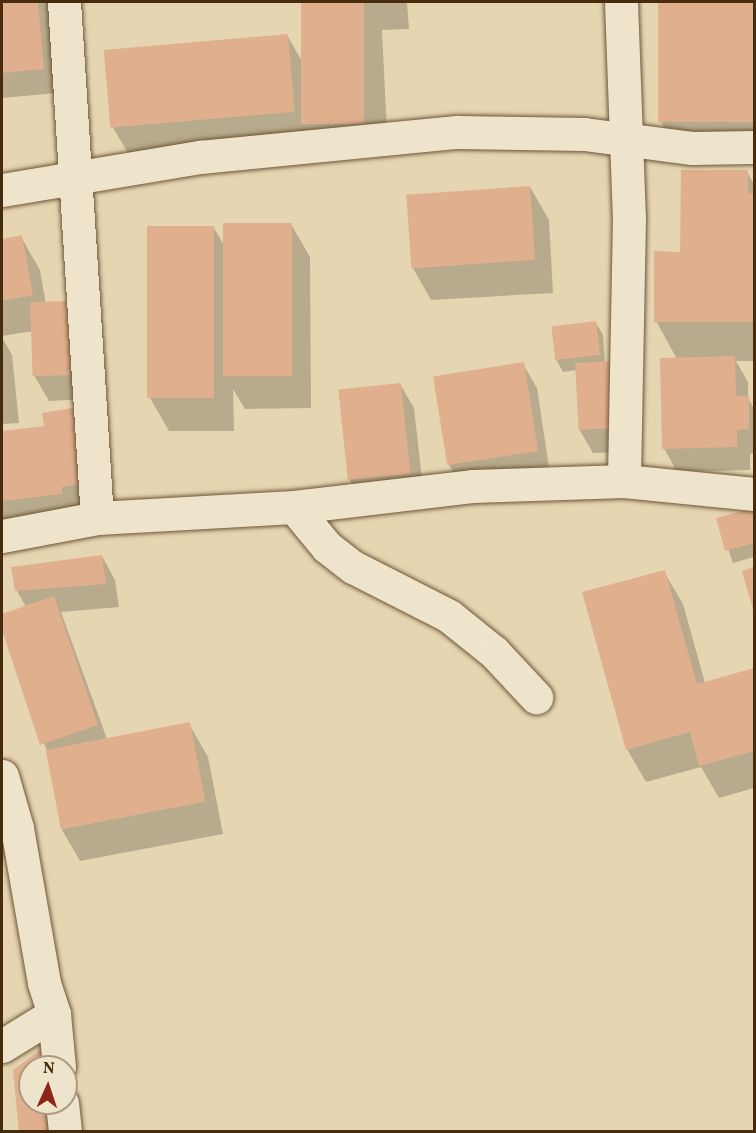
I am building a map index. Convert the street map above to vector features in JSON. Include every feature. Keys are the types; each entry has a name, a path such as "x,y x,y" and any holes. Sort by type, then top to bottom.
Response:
{"street":[{"path":"64,2 97,518"},
{"path":"621,2 629,217 624,481"},
{"path":"2,190 74,175 200,158 457,132 585,134 692,148 754,147"},
{"path":"2,536 97,518 294,507 472,486 624,481 754,494"},
{"path":"294,507 327,547 353,567 448,616 494,652 536,696"},
{"path":"2,776 17,828 44,983 54,1014 58,1055"},
{"path":"2,1046 54,1014"},
{"path":"63,1115 65,1131"}],"building":[{"path":"2,2 38,2 44,69 2,73"},
{"path":"301,2 364,2 364,124 301,124"},
{"path":"658,2 754,2 754,122 658,122"},
{"path":"288,34 295,112 111,128 104,50"},
{"path":"681,170 748,170 748,193 754,193 754,322 654,322 654,251 680,252"},
{"path":"530,186 535,260 411,268 406,195"},
{"path":"223,223 292,223 292,376 223,376"},
{"path":"147,226 214,226 214,398 147,398"},
{"path":"22,235 33,295 2,301 2,239"},
{"path":"69,301 72,375 33,376 30,302"},
{"path":"596,321 600,355 555,360 551,326"},
{"path":"735,356 736,396 749,396 749,429 737,430 737,447 662,449 660,358"},
{"path":"615,361 619,428 579,430 575,363"},
{"path":"524,362 538,451 447,465 433,376"},
{"path":"401,383 411,474 348,480 338,390"},
{"path":"72,408 87,483 62,487 62,494 2,501 2,431 44,426 42,413"},
{"path":"754,508 754,543 725,551 716,518"},
{"path":"102,555 106,584 15,591 11,567"},
{"path":"754,567 754,613 742,571"},
{"path":"665,570 697,684 754,668 754,751 699,766 690,732 626,750 582,592"},
{"path":"54,596 98,725 40,745 2,630 2,614"},
{"path":"190,722 205,802 61,830 46,750"},
{"path":"48,1044 49,1055 33,1055"},
{"path":"18,1066 18,1115 54,1115 56,1132 19,1132 13,1070"}]}
